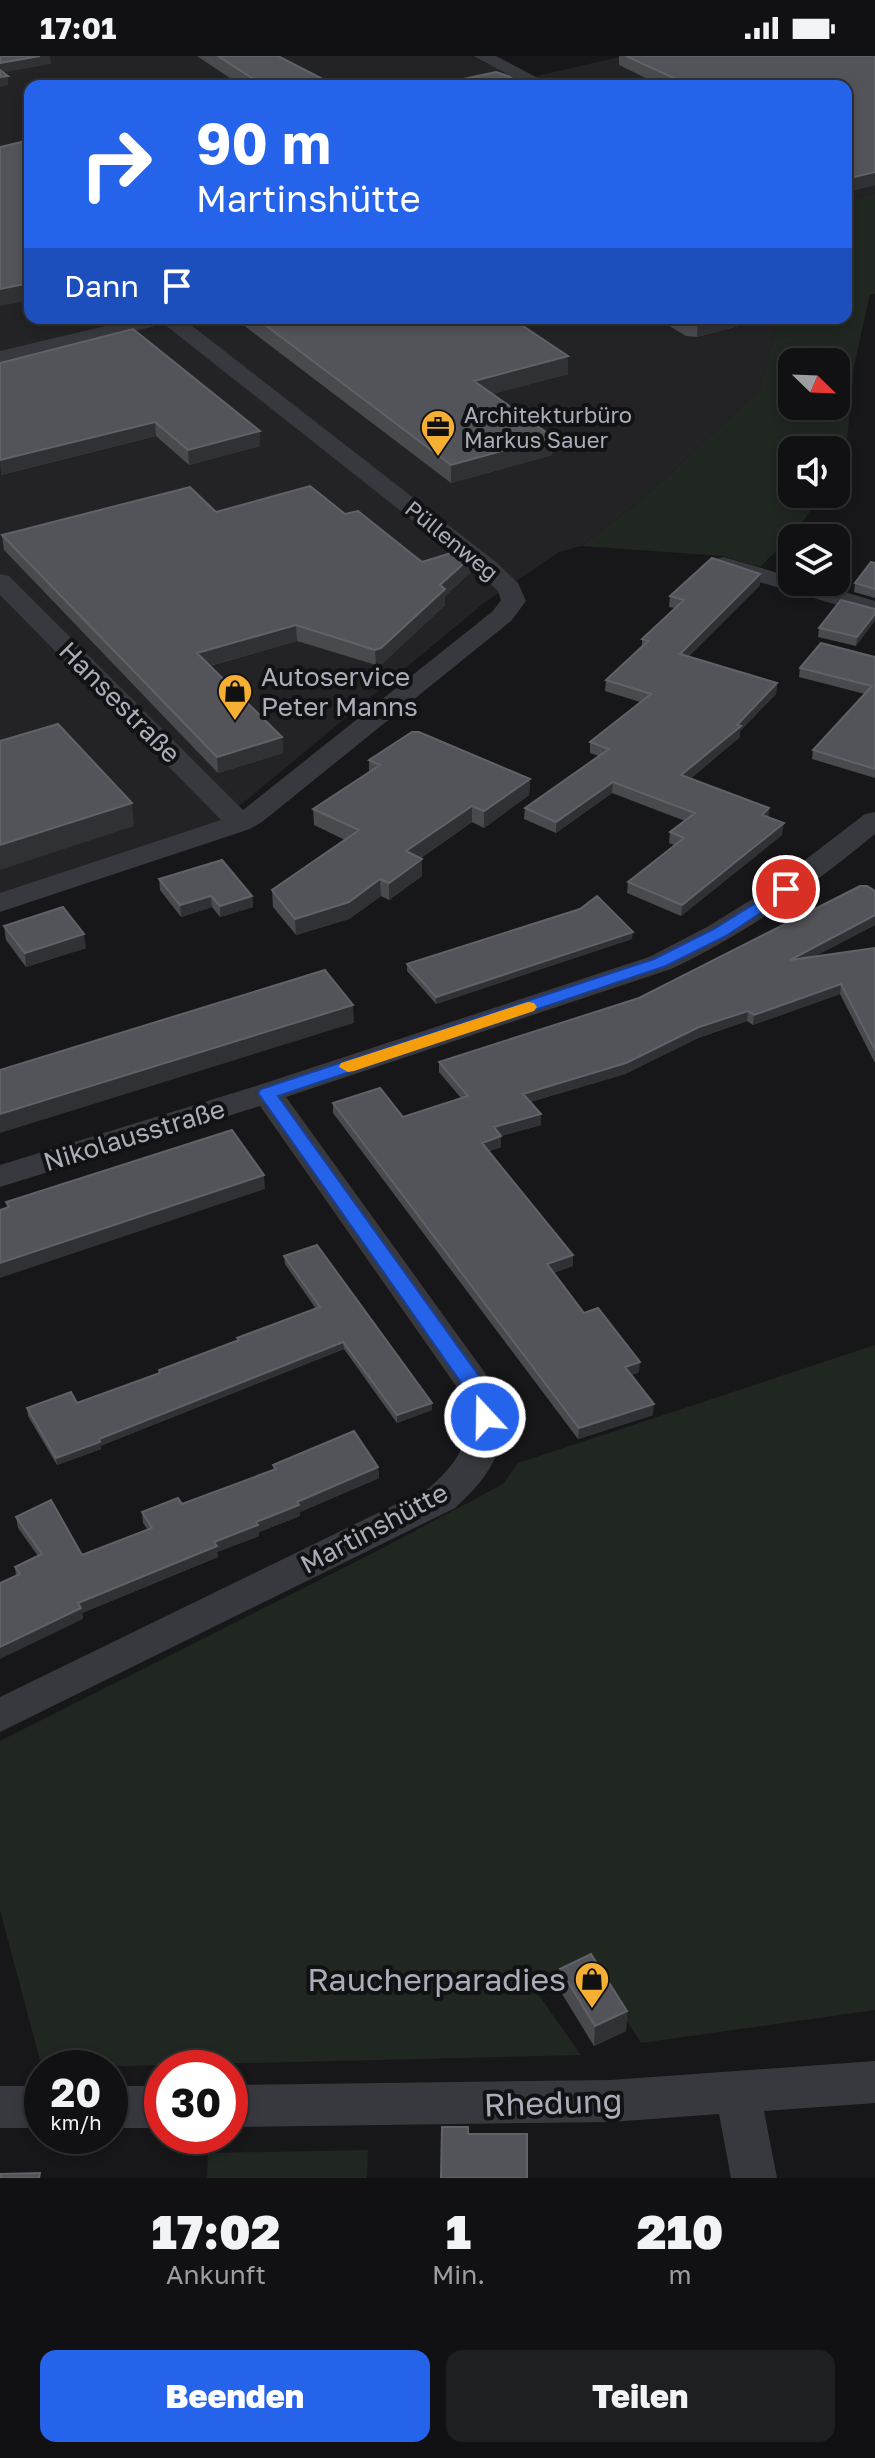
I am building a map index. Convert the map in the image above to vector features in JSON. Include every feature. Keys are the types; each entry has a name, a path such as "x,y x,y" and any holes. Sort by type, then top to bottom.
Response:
{"street":[{"path":"482,56 532,80"},
{"path":"0,357 141,324"},
{"name":"Püllenweg","path":"0,903 240,823 285,792 512,607 513,596 509,588 487,567 175,324"},
{"path":"724,564 875,609"},
{"name":"Hansestraße","path":"0,581 240,823"},
{"path":"267,1093 637,971 682,953 776,896 873,827"},
{"name":"Nikolausstraße","path":"0,1176 267,1093"},
{"name":"Martinshütte","path":"0,1716 442,1498 474,1468 481,1451 485,1417 472,1382 267,1093"},
{"name":"Rhedung","path":"248,2106 519,2104 738,2093 875,2082"},
{"path":"738,2093 754,2178"},
{"path":"0,2107 24,2107"}],"shaded area":[{"path":"0,56 471,56 520,80 24,80 24,324 777,324 759,390 644,498 581,546 559,552 484,603 220,822 0,894"},
{"path":"623,56 875,56 875,193 852,199 852,80 520,80"},
{"path":"875,193 875,294 870,294 854,366 850,408 850,348 778,348 778,420 849,420 847,436 778,436 778,508 812,508 801,524 778,524 778,550 760,567 723,556 581,546 644,498 759,390 777,324 852,324 852,199"},
{"path":"875,1345 875,2010 641,2043 593,1969 538,1994 581,2055 248,2063 248,2050 144,2050 144,2066 128,2066 128,2050 37,2050 0,1910 0,1741 503,1484 518,1463"},
{"path":"368,2150 367,2178 207,2178 208,2154"}],"building":[{"path":"0,56 40,56 0,63"},
{"path":"218,56 278,56 324,80 255,80"},
{"path":"626,56 875,56 875,172 852,178 852,80 678,80"},
{"path":"496,72 515,80 459,80"},
{"path":"24,141 24,284 0,289 0,147"},
{"path":"264,324 520,324 568,356 474,381 553,437 451,465"},
{"path":"133,329 260,431 188,450 155,422 0,460 0,363"},
{"path":"310,486 345,514 358,511 422,562 464,549 472,556 440,585 445,589 381,648 375,650 296,625 197,653 282,737 217,757 2,535 190,487 216,512"},
{"path":"712,558 760,574 680,654 777,683 737,725 741,726 681,775 769,808 762,815 784,823 682,905 628,882 684,838 670,832 695,813 613,782 556,822 525,808 609,749 590,742 651,694 606,680 648,641 642,639 684,600 670,596"},
{"path":"871,562 875,563 875,589 855,583"},
{"path":"841,600 875,609 875,614 857,637 819,628"},
{"path":"821,643 875,657 875,769 813,750 872,686 800,668"},
{"path":"58,724 132,803 0,845 0,741"},
{"path":"412,732 419,732 530,779 484,811 472,806 406,851 422,859 389,883 380,879 349,902 295,919 272,890 359,830 313,809 380,765 369,760"},
{"path":"222,860 252,896 220,906 211,896 180,905 159,879"},
{"path":"860,886 875,891 875,915 790,960 875,948 875,1050 841,984 754,1015 748,1011 699,1027 626,1063 523,1094 541,1114 494,1127 501,1136 482,1143 573,1255 547,1264 584,1313 598,1308 640,1362 625,1367 654,1404 579,1428 333,1103 380,1088 403,1117 468,1096 439,1062 639,998"},
{"path":"597,896 633,932 436,997 407,964 580,909"},
{"path":"63,907 84,934 25,953 4,926"},
{"path":"325,970 353,1005 0,1114 0,1070"},
{"path":"232,1130 264,1175 0,1263 0,1210 9,1207 6,1202"},
{"path":"317,1245 432,1403 397,1415 343,1342 56,1458 27,1408 71,1392 77,1403 160,1373 159,1370 320,1307 284,1256"},
{"path":"354,1431 378,1467 297,1502 299,1505 256,1522 258,1525 214,1542 217,1546 78,1603 81,1608 0,1647 0,1583 20,1574 15,1567 42,1554 16,1517 51,1500 82,1555 152,1528 142,1512 178,1498 182,1504 276,1469 273,1465"},
{"path":"591,1954 627,2011 595,2026 560,1969"},
{"path":"442,2127 468,2127 468,2134 527,2134 527,2178 441,2178"},
{"path":"40,2173 39,2178 0,2178 0,2174"}],"slow traffic":[{"path":"348,1067 528,1007"}],"place":[{"name":"Architekturbüro Markus Sauer","path":"438,458"},
{"name":"Autoservice Peter Manns","path":"235,722"},
{"name":"Raucherparadies","path":"592,2010"}],"route":[{"path":"485,1417 472,1382 267,1093 660,963 720,933 786,889"}]}
